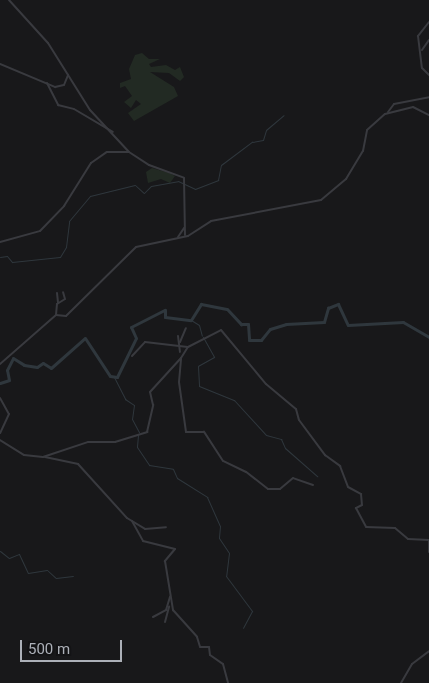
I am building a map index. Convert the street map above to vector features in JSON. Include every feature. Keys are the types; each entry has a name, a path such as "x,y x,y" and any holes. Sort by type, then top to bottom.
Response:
{"street":[{"path":"9,0 48,43 90,110 115,133 129,152 149,165 183,176 186,182 185,236"},
{"path":"429,22 419,34 422,50 422,68 429,75"},
{"path":"422,50 429,40"},
{"path":"0,64 46,83 61,87 68,74"},
{"path":"46,83 58,105 115,133"},
{"path":"56,315 66,316 136,247 185,236 211,221 331,195 362,154 367,130 388,112 394,104 429,97"},
{"path":"388,112 414,107 429,115"},
{"path":"0,242 40,231 64,206 91,163 107,152 129,152"},
{"path":"177,237 185,226"},
{"path":"58,303 65,299 62,292"},
{"path":"0,364 56,315 57,293"},
{"path":"180,344 186,328"},
{"path":"43,457 88,442 115,442 147,432 153,405 150,392 188,348 221,330 230,346 296,409 299,420 324,455 340,466 348,487 361,494 362,505 356,508 366,527 395,528 408,539 429,540 429,552"},
{"path":"178,336 181,357 180,399 186,432 204,432 223,461 246,472 268,489 280,489 293,478 313,485"},
{"path":"132,356 145,342 180,344 188,348"},
{"path":"176,344 180,352"},
{"path":"0,398 9,414 0,432"},
{"path":"0,440 24,455 78,464 132,521 143,541 175,549 165,561 174,613 197,637 200,648 209,647 210,655 226,669 222,672 228,683"},
{"path":"132,521 145,529 166,527"},
{"path":"165,622 170,597"},
{"path":"153,617 169,605"},
{"path":"401,683 412,664 429,651"}],"shaded area":[{"path":"142,53 149,59 160,59 149,64 151,67 166,65 175,70 180,67 184,77 180,81 169,73 150,72 174,87 178,96 134,121 128,113 141,104 136,100 131,108 124,102 132,96 125,86 120,88 120,83 131,79 129,69 135,55"},
{"path":"152,168 175,176 170,183 161,179 148,183 146,172"}],"waterway":[{"path":"0,257 7,256 12,262 60,257 66,247 69,221 90,196 135,185 144,193 151,186 178,181 195,189 218,180 221,165 252,142 263,140 266,130 284,115"},
{"path":"0,383 9,380 7,370 13,358 24,365 37,367 43,363 51,368 85,338 110,376 117,377 136,338 131,327 165,310 165,317 191,320 201,304 227,309 241,324 248,324 249,340 261,340 270,329 286,324 324,322 328,308 338,304 348,325 403,322 429,337"},
{"path":"191,320 199,325 202,336"},
{"path":"203,337 214,357 198,366 199,386 234,400 266,435 281,439 285,448 317,476"},
{"path":"114,377 125,399 134,405 132,419 139,432"},
{"path":"138,435 137,447 149,465 173,469 177,478 207,497 220,526 219,538 229,553 226,576 252,611 243,628"},
{"path":"0,551 9,558 19,554 28,573 47,570 56,578 73,576"}]}
